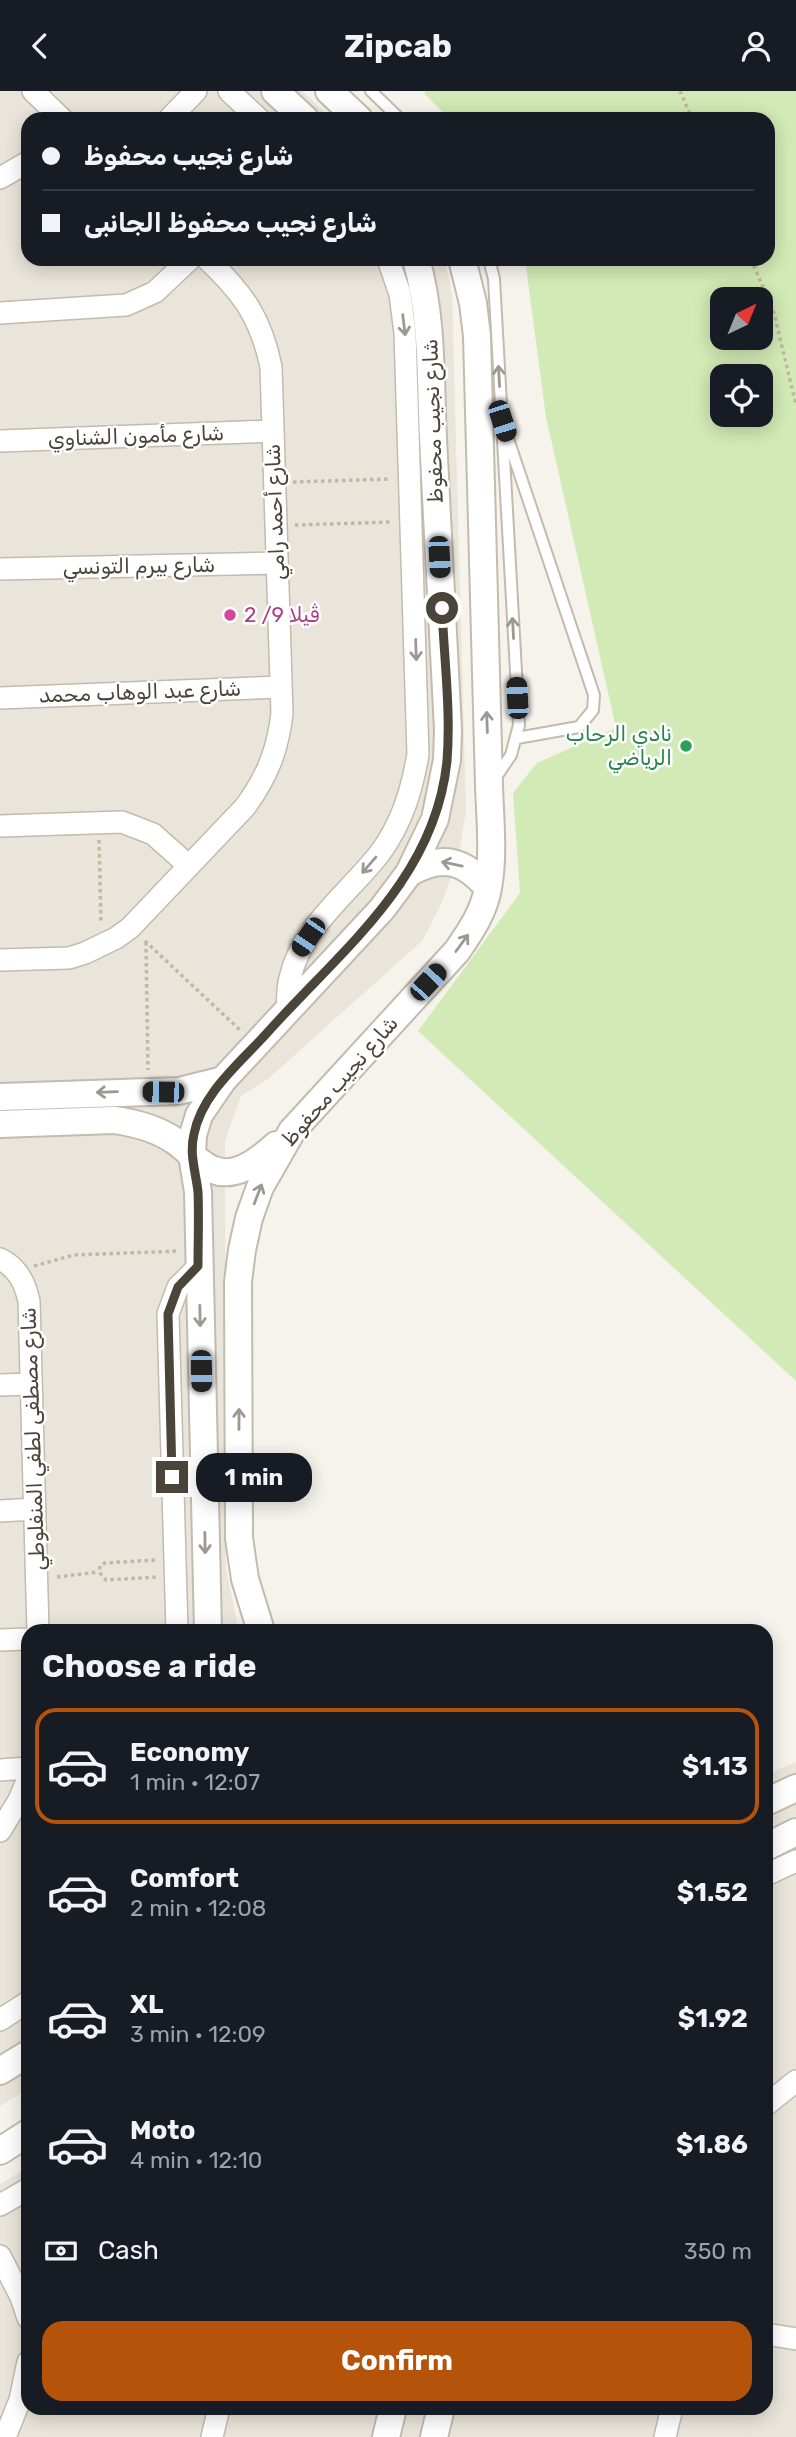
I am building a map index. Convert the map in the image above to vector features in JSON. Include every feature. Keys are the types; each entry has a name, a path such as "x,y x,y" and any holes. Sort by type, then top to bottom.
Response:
{"street":[{"path":"33,91 55,112"},
{"path":"176,112 196,91"},
{"path":"229,91 252,112"},
{"path":"275,91 298,112"},
{"path":"330,91 352,112"},
{"path":"0,178 21,166"},
{"path":"0,313 126,305 155,292 183,266"},
{"name":"شارع أحمد رامي","path":"0,960 69,958 101,946 130,928 245,807 272,763 279,739 282,713 271,367 256,318 243,296 214,266"},
{"path":"287,1010 289,979 300,950 317,925 380,852 399,823 412,789 418,754 405,333 400,293 390,266"},
{"name":"شارع نجيب محفوظ","path":"208,1624 198,1192 192,1154 193,1135 200,1115 223,1080 382,909 410,873 435,818 447,760 430,338 428,311 418,266"},
{"name":"شارع نجيب محفوظ","path":"259,1624 245,1579 239,1538 238,1282 249,1218 260,1187 292,1131 457,951 481,911 488,888 486,329 473,303 464,266"},
{"name":"شارع مأمون الشناوي","path":"0,441 273,431"},
{"name":"شارع بيرم التونسي","path":"0,569 277,562"},
{"name":"شارع عبد الوهاب محمد","path":"0,698 281,687"},
{"path":"0,826 122,822 153,834 189,866"},
{"path":"410,873 425,864 443,861 460,865 476,874 488,888"},
{"path":"0,1097 186,1090 223,1080"},
{"path":"0,1123 114,1120 131,1122 163,1133 212,1170 237,1172 260,1160 292,1131"},
{"path":"0,1259 18,1273"},
{"path":"177,1624 168,1314 178,1287 198,1259"},
{"name":"شارع مصطفى لطفي المنفلوطي","path":"18,1273 29,1301 38,1624"},
{"path":"0,1385 31,1384"},
{"path":"0,1511 35,1510"},
{"path":"0,1640 21,1639"},
{"path":"0,1770 21,1769"},
{"path":"773,1800 796,1788"},
{"path":"0,1831 21,1795"},
{"path":"773,1844 796,1832"},
{"path":"773,1872 796,1861"},
{"path":"0,2020 21,2006"},
{"path":"1,2068 21,2058"},
{"path":"773,2099 796,2081"},
{"path":"0,2151 21,2138"},
{"path":"0,2205 21,2193"},
{"path":"0,2256 21,2297"},
{"path":"773,2335 796,2339"},
{"path":"5,2437 21,2395"},
{"path":"212,2437 217,2415"},
{"path":"386,2437 391,2415"},
{"path":"434,2437 439,2415"},
{"path":"665,2437 670,2415"}],"lane":[{"path":"371,91 393,112"},
{"path":"489,785 502,771 511,755 519,725 502,421 486,329 494,279 491,266"},
{"path":"502,421 594,695 593,710 579,727 517,738"}],"path":[{"path":"680,91 689,112"},
{"path":"754,266 774,313 796,405"},
{"path":"275,482 410,479"},
{"path":"276,526 411,522"},
{"path":"99,821 101,946"},
{"path":"130,928 256,1045"},
{"path":"146,942 148,1092"},
{"path":"18,1273 45,1262 74,1255 198,1259"},
{"path":"99,1572 100,1566 105,1563 175,1567"},
{"path":"99,1572 106,1580 175,1567"},
{"path":"37,1579 99,1572"}],"shaded area":[{"path":"0,91 302,91 324,112 21,112 21,266 446,266 452,293 466,810 460,849 443,900 423,940 268,1079 241,1096 225,1141 226,1569 238,1624 21,1624 21,2093 0,2106"},
{"path":"796,1762 796,2437 0,2437 0,2184 21,2171 21,2415 773,2415 773,1772"}],"green space":[{"name":"نادي الرحاب الرياضي","path":"796,91 796,1381 418,1031 520,893 513,793 537,763 616,728 546,417 526,266 775,266 775,112 442,112 424,93"}],"place":[{"name":"ڤيلا 9/ 2","path":"230,615"},
{"name":"نادي الرحاب الرياضي","path":"686,746"}],"route":[{"path":"172,1477 168,1314 178,1287 198,1266 198,1192 192,1154 193,1135 209,1098 223,1080 397,892 424,846 435,818 447,760 442,608"}]}
